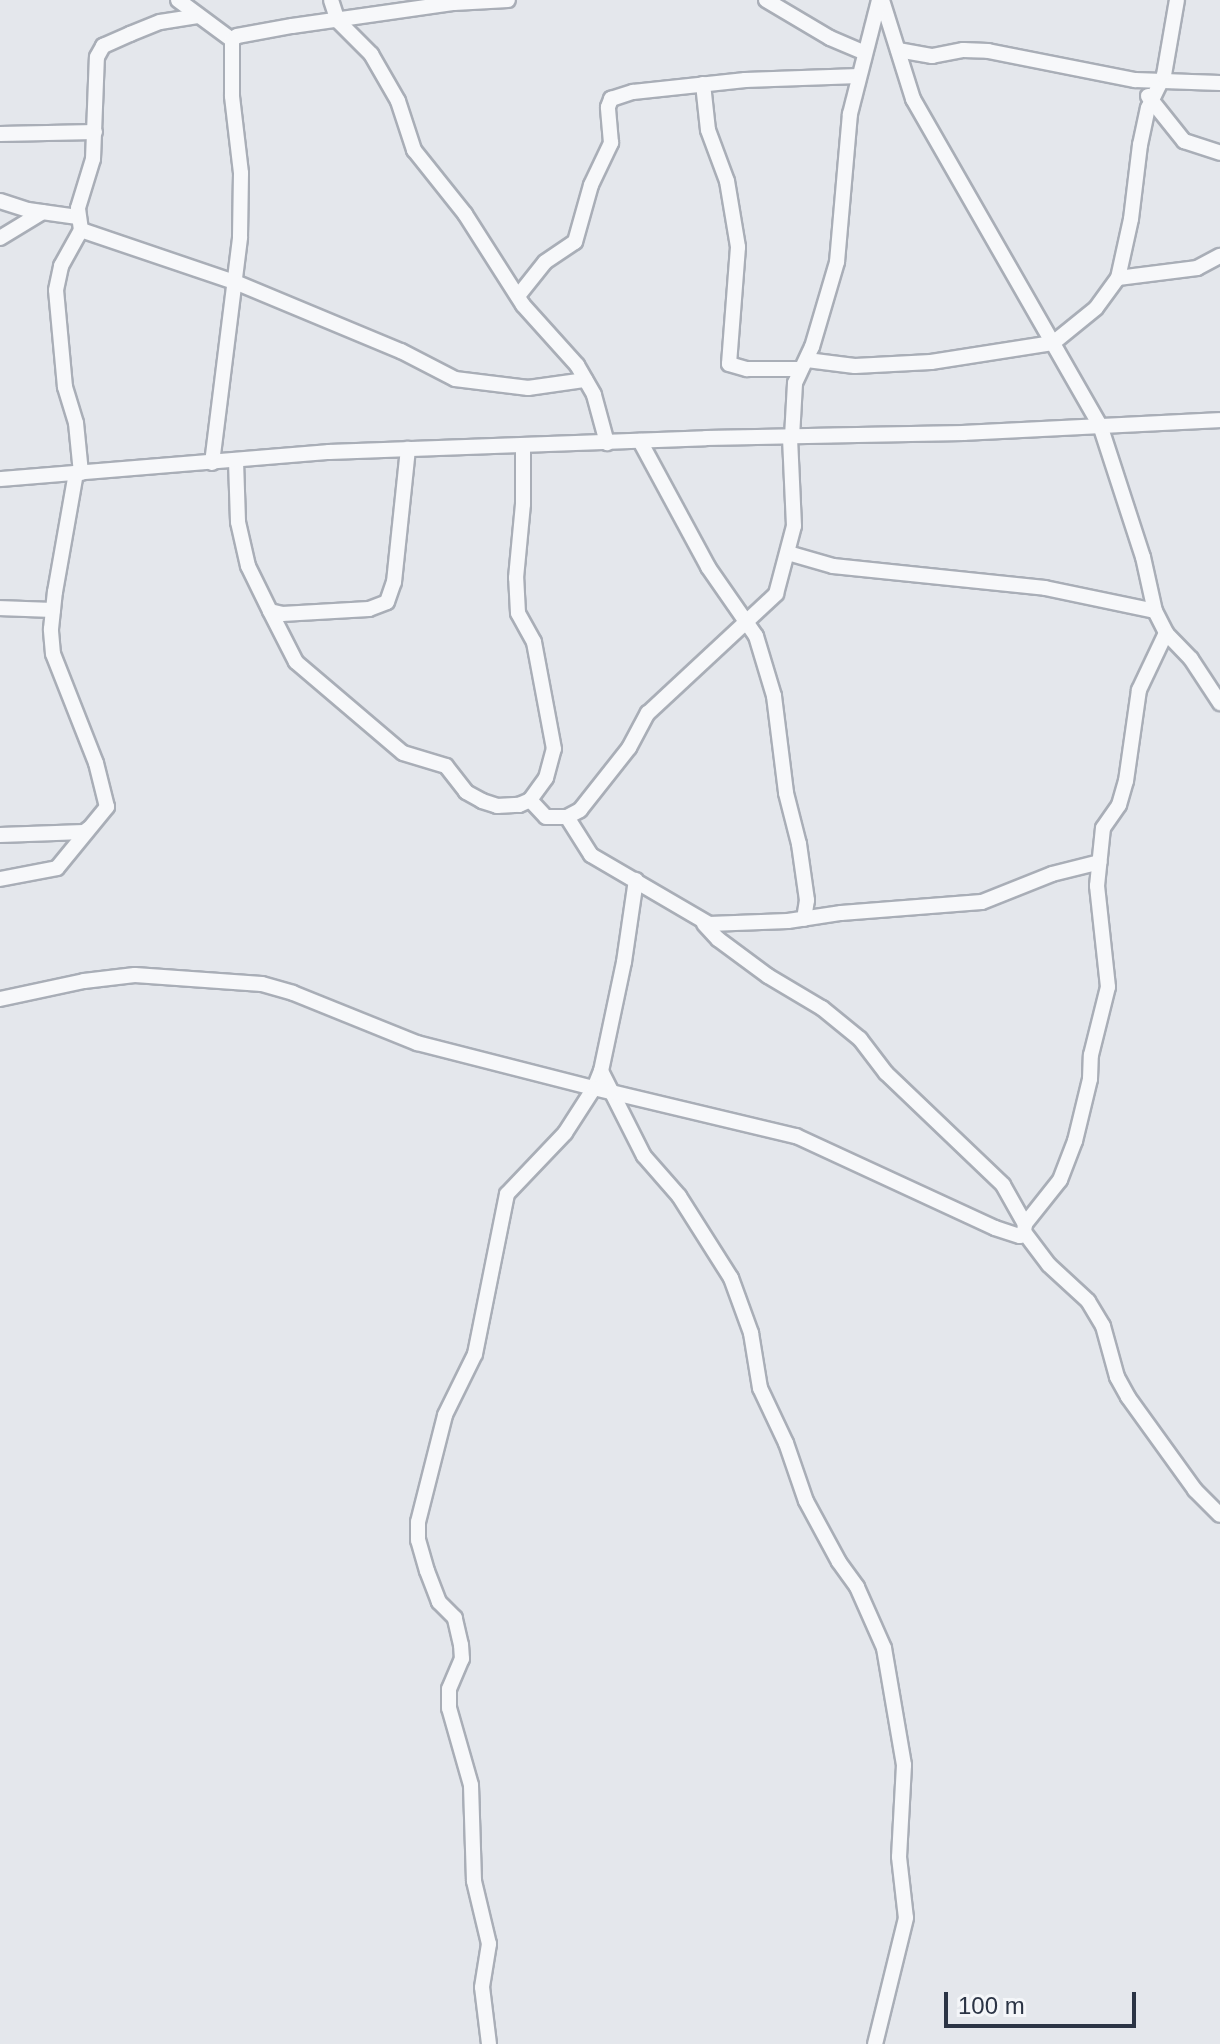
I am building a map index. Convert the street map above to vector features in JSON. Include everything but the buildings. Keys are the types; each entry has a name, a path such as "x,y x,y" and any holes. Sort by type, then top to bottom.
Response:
{"street":[{"path":"178,0 232,40"},
{"path":"331,0 338,21 371,54 398,101 409,142 465,214 518,296 570,357 585,380 594,395 607,443"},
{"path":"232,40 237,36 454,3 508,0"},
{"path":"766,0 830,38 865,53"},
{"path":"530,800 546,817 567,817 580,810 629,748 648,713 684,676 776,594 794,526 791,437 803,364 837,262 850,114 881,0"},
{"path":"881,0 913,99 1100,425 1143,557 1155,611 1166,633 1191,659 1220,703"},
{"path":"703,84 708,130 727,181 738,247 729,364 747,369 803,364 855,366 931,362 1053,343 1096,308 1118,278 1151,100 1161,80 1177,0"},
{"path":"0,879 57,868 107,807 106,794 53,654 53,610 79,473 76,423 65,387 56,290 61,266 80,224 93,159 94,79 103,46 160,22 198,16"},
{"path":"212,463 235,282 241,173 232,96 232,40"},
{"path":"898,50 932,56 963,50 988,51 1135,80 1220,83"},
{"path":"518,296 545,262 575,242 591,185 611,143 608,107 611,99 619,94 703,84 802,75 859,76"},
{"path":"1135,80 1184,141 1220,153"},
{"path":"0,134 95,132"},
{"path":"0,201 80,224 235,282 401,351 455,379 528,388 585,380"},
{"path":"0,238 43,212"},
{"path":"1118,278 1197,268 1220,256"},
{"path":"0,479 408,449 964,433 1220,420"},
{"path":"640,441 708,567 756,636 774,696 786,793 812,917"},
{"path":"236,461 238,522 248,566 296,662 403,753 446,766 466,792 482,801 497,806 519,805 530,800 546,778 554,749 534,642 518,613 516,578 523,504 523,445"},
{"path":"270,611 282,614 369,609 387,602 397,562 408,449"},
{"path":"788,553 833,566 1045,588 1155,611"},
{"path":"0,608 53,610"},
{"path":"0,999 84,981 135,975 262,984 293,993 417,1043 817,1142 995,1228 1020,1236 1054,1190 1067,1163 1106,1002 1108,987 1097,886 1103,828 1119,805 1126,781 1139,690 1166,633"},
{"path":"567,817 591,855 704,924 718,939 768,976 822,1008 860,1039 886,1073 1003,1185 1049,1265 1088,1301 1103,1326 1117,1377 1128,1397 1195,1490 1220,1515"},
{"path":"0,835 84,832 88,829"},
{"path":"704,924 982,902 1052,874 1100,862"},
{"path":"489,2044 482,1987 489,1944 474,1881 471,1785 449,1708 449,1689 462,1659 461,1645 455,1618 439,1602 427,1571 418,1540 418,1522 445,1415 475,1354 507,1194 565,1133 594,1088 601,1071 624,962 636,880"},
{"path":"601,1071 644,1156 679,1196 731,1278 751,1333 760,1388 786,1443 806,1501 839,1562 857,1587 884,1648 904,1765 899,1857 906,1918 875,2044"}]}
